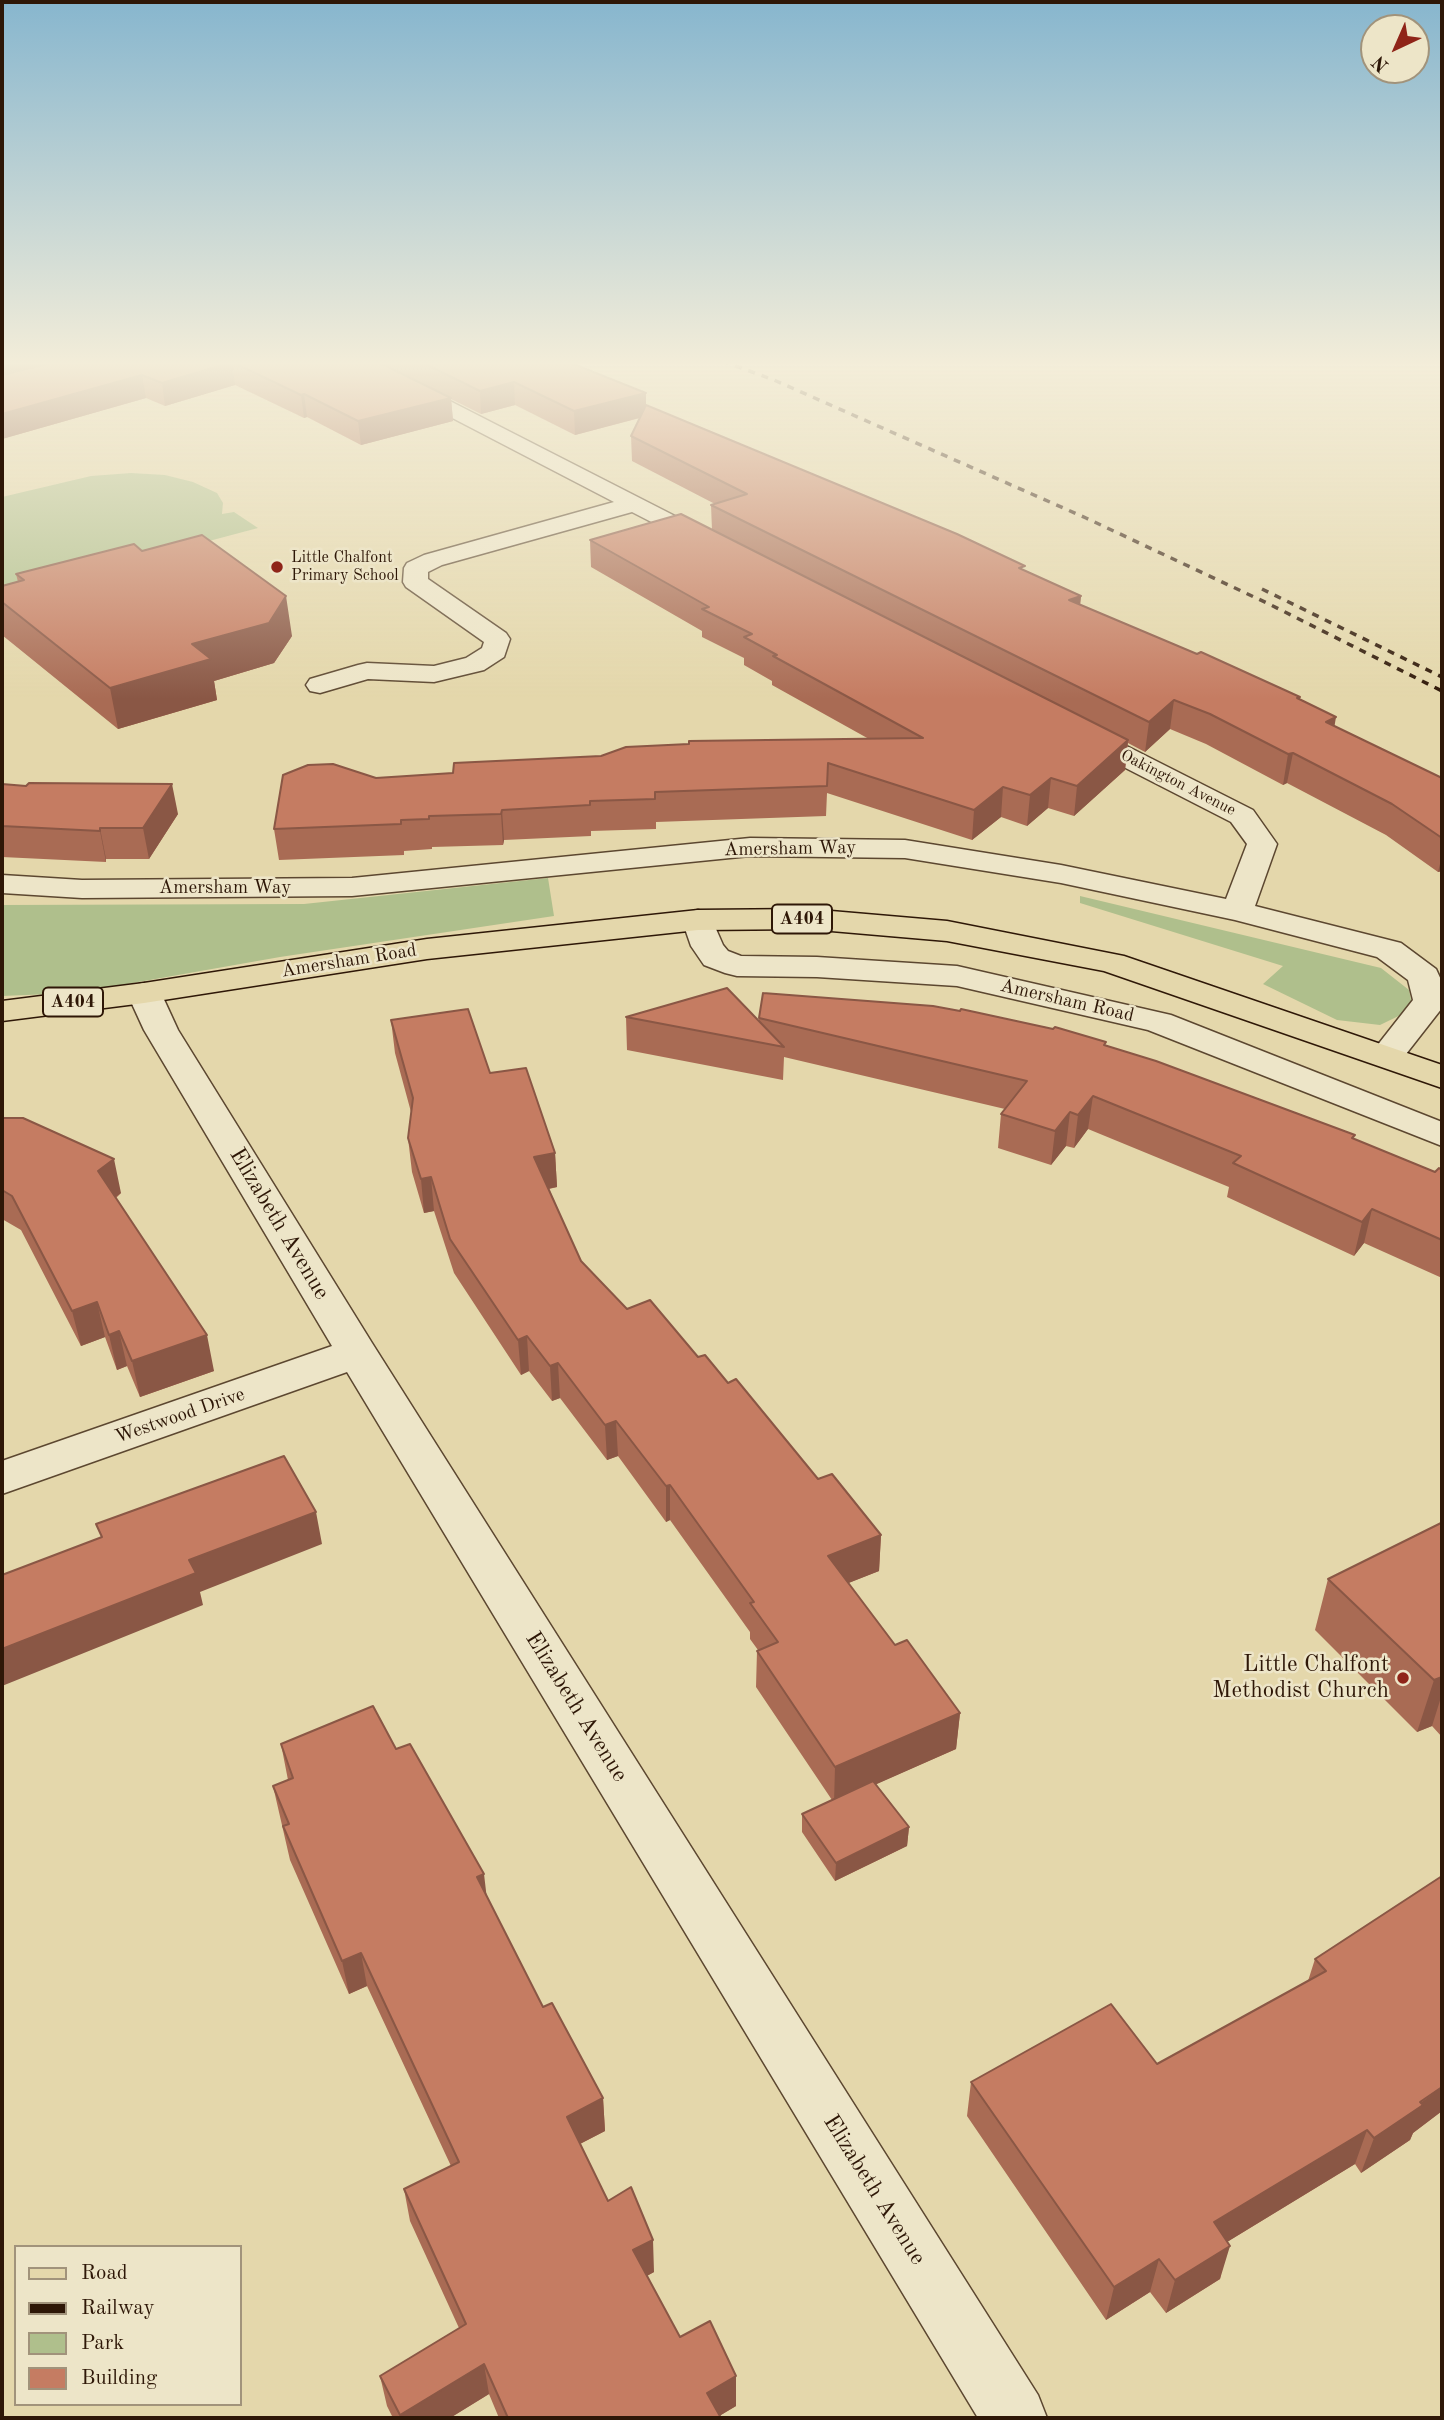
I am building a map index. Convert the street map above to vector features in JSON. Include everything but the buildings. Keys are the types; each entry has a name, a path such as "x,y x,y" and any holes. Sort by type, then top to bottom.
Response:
{"main road":[{"name":"Amersham Road","path":"2,1010 144,993 427,949 698,919 808,919 947,931 1112,963 1442,1077"}],"street":[{"path":"577,474 734,555"},
{"path":"320,685 367,671 434,674 475,664 495,651 497,639 415,582 416,568 433,560 635,504"},
{"name":"Oakington Avenue","path":"1056,721 1242,816 1262,844 1237,911"},
{"name":"Amersham Way","path":"2,884 82,889 352,887 750,847 905,849 1061,874 1237,911 1389,950 1424,976 1430,1001 1387,1056"},
{"name":"Amersham Road","path":"698,919 707,946 716,958 737,966 817,967 957,976 1159,1022 1442,1135"},
{"name":"Elizabeth Avenue","path":"144,993 161,1030 358,1353 1015,2418"},
{"name":"Westwood Drive","path":"2,1478 358,1353"}],"green space":[{"path":"165,475 193,482 217,493 223,503 222,514 234,512 258,528 2,596 2,497 91,476"},
{"path":"548,878 554,916 280,957 76,993 2,996 2,905 304,904"},
{"path":"1080,896 1381,968 1409,990 1413,1009 1380,1025 1337,1020 1263,984 1283,966 1080,903"}],"railway":[{"path":"986,474 1269,604 1442,691"},
{"path":"1262,589 1442,677"}],"place":[{"name":"Little Chalfont Primary School","path":"277,567"},
{"name":"Little Chalfont Methodist Church","path":"1403,1678"}]}
